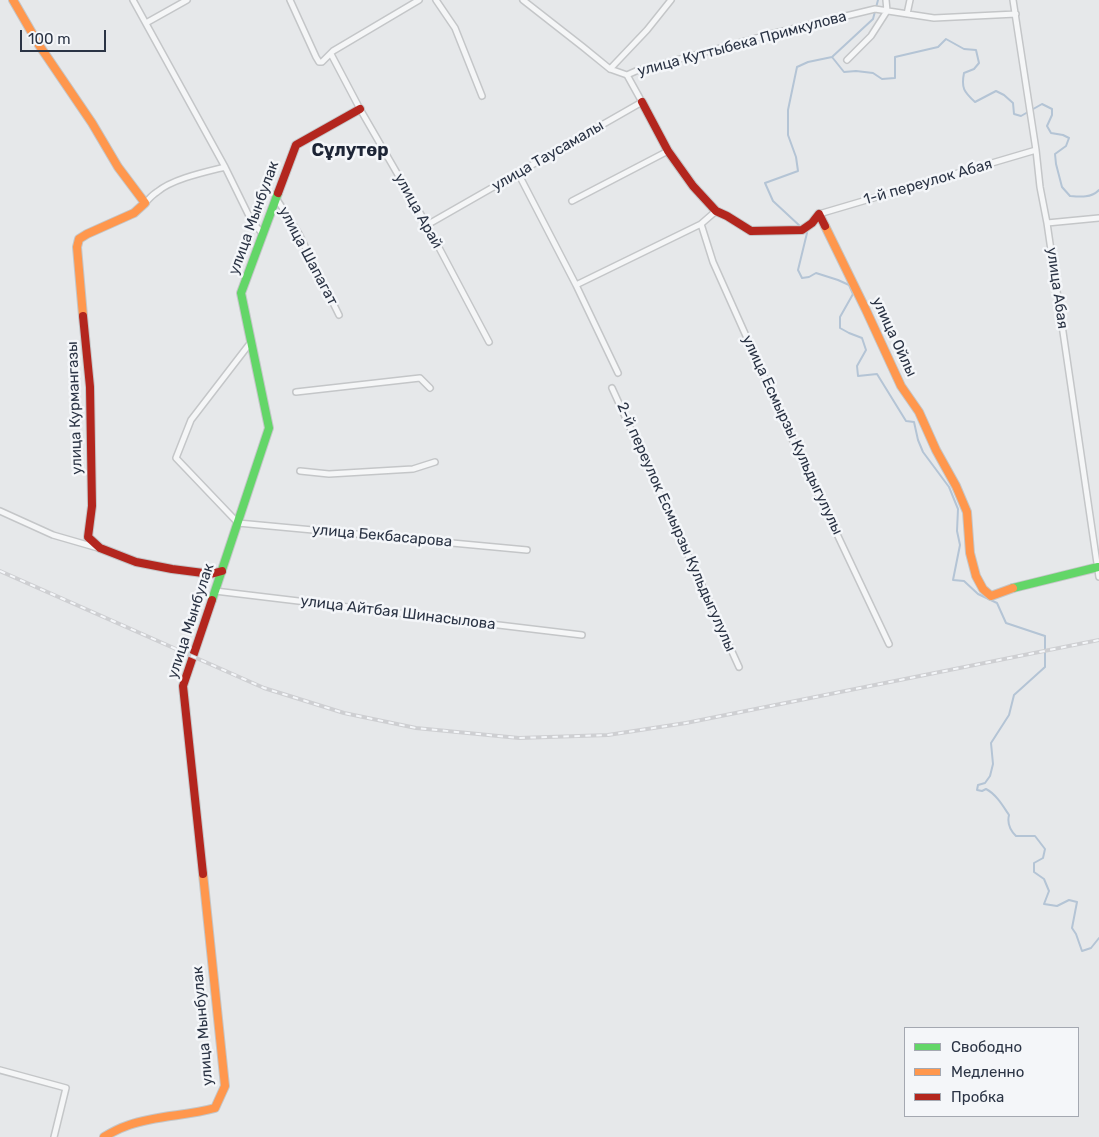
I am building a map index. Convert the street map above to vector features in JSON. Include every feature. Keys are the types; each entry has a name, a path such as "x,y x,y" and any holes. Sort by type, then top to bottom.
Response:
{"street":[{"path":"13,0 39,44 69,87 118,166 145,203 162,188 187,177 224,167"},
{"path":"133,0 252,222 263,234"},
{"path":"146,23 187,0"},
{"path":"290,0 319,62 322,62 333,51 419,0"},
{"path":"436,0 455,28 482,96"},
{"name":"улица Куттыбека Примкулова","path":"523,0 610,69 627,75 771,34 875,9 934,18 1016,14"},
{"path":"610,69 647,30 671,0"},
{"path":"847,60 871,36 887,11 886,0"},
{"path":"907,14 910,0"},
{"name":"улица Абая","path":"1013,0 1099,577"},
{"name":"улица Арай","path":"331,54 360,109 427,225 489,342"},
{"path":"627,75 668,151 693,186 716,211 751,231 802,230 812,223 819,214"},
{"name":"улица Таусамалы","path":"427,225 642,102"},
{"name":"улица Мынбулак","path":"104,1137 110,1132 140,1121 204,1112 215,1108 224,1086 184,686 269,428 242,293 296,145 360,109"},
{"name":"1-й переулок Абая","path":"819,214 1036,150"},
{"path":"572,201 668,151"},
{"path":"518,173 576,284 618,373"},
{"name":"улица Шапагат","path":"276,198 299,234 339,315"},
{"name":"улица Курмангазы","path":"100,548 88,538 92,506 90,386 77,248 79,239 134,213 145,203"},
{"path":"576,284 701,224 716,211"},
{"name":"улица Ойлы","path":"819,214 901,386 919,412 968,512 970,553 976,576 983,589 991,596 1006,590 1098,568"},
{"path":"1047,223 1099,218"},
{"name":"улица Есмырзы Кульдыгулулы","path":"701,224 713,262 785,423 889,644"},
{"path":"238,523 176,458 191,420 251,341"},
{"path":"296,392 420,378 430,388"},
{"name":"2-й переулок Есмырзы Кульдыгулулы","path":"612,388 739,666"},
{"path":"300,471 329,474 413,469 435,462"},
{"path":"0,511 53,535 100,548 136,562 211,574 222,571"},
{"name":"улица Бекбасарова","path":"238,523 527,550"},
{"name":"улица Айтбая Шинасылова","path":"215,591 582,635"},
{"path":"0,1070 66,1088 54,1137"}],"waterway":[{"path":"801,227 773,201 765,183 798,171 796,157 788,135 788,110 797,67 808,62 832,57 873,19 878,0"},
{"path":"832,57 844,72 873,73 882,79 895,78 895,57 938,47 946,39 964,49 976,50 979,63 974,69 964,73 963,86 968,95 975,102 996,91 1013,103 1014,114 1021,116 1042,104 1052,109 1052,115 1047,126 1051,133 1069,138 1066,146 1055,154 1062,187 1070,196 1082,197 1089,196 1099,190"},
{"path":"805,231 807,233 798,270 802,278 816,273 849,285 853,294 840,317 840,328 862,338 866,350 857,366 858,376 877,374 906,421 914,422 923,452 949,487 958,509 957,531 960,545 953,580 964,581 978,594 997,603 1006,623 1045,636 1045,667 1014,695 1009,715 991,743 993,764 990,776 985,783 978,785 977,790 982,791 986,789 990,791 1002,804 1009,815 1008,821 1016,836 1035,836 1045,849 1043,858 1034,863 1034,872 1044,879 1049,891 1044,904 1057,906 1069,900 1077,902 1072,928 1082,951 1091,948 1099,938"}],"railway":[{"path":"0,571 264,688 344,713 416,728 519,738 608,735 686,723 1099,640"}],"traffic: fast":[{"path":"212,600 269,428 241,293 278,193"},
{"path":"1013,588 1098,567"}],"traffic: slow":[{"path":"13,0 39,45 92,123 118,167 145,203 134,213 79,239 77,247 83,316"},
{"path":"825,226 901,386 919,412 936,450 956,486 967,512 970,553 976,576 983,589 991,596 1013,588"},
{"path":"104,1137 119,1129 140,1122 215,1108 225,1086 203,874"}],"traffic: jam":[{"path":"642,102 668,151 693,186 716,211 751,231 802,230 812,223 819,214 825,226"},
{"path":"278,193 296,145 360,109"},
{"path":"83,316 90,387 92,506 88,537 100,548 136,562 211,574 222,571"},
{"path":"203,874 183,686 212,600"}],"district":[{"name":"Сұлутөр","path":"350,151"}]}
